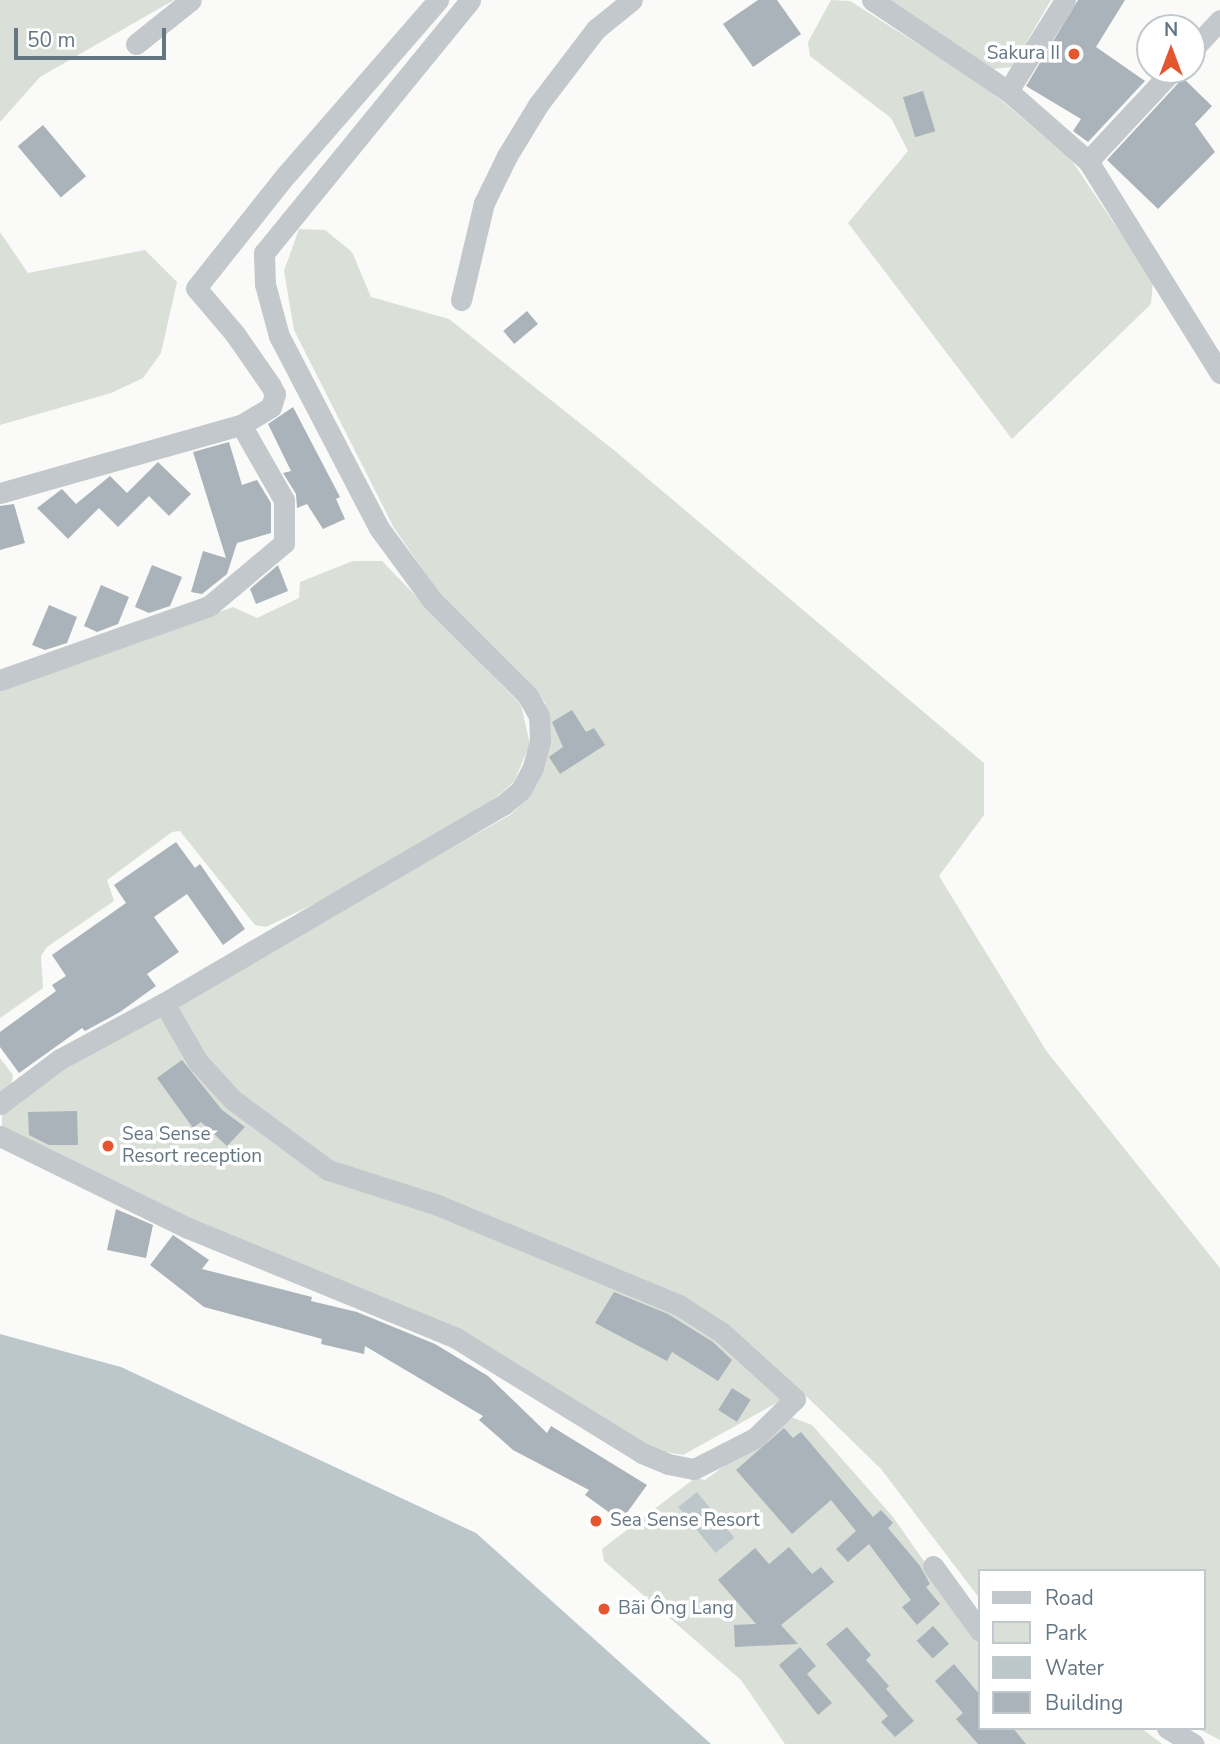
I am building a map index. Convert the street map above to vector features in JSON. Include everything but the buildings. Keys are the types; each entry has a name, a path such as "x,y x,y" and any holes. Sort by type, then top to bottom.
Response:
{"street":[{"path":"136,44 191,0"},
{"path":"0,493 241,425 264,412 275,394 235,334 196,288 286,175 438,0"},
{"path":"0,1104 60,1059 164,1003 503,805 521,790 533,767 540,741 539,716 528,696 432,600 379,528 279,337 265,284 264,253 470,0"},
{"path":"461,300 484,203 507,156 537,105 596,29 632,0"},
{"path":"872,0 1008,90 1088,161 1220,373"},
{"path":"1008,90 1065,0"},
{"path":"1206,35 1220,20"},
{"path":"1088,161 1160,84"},
{"path":"0,680 209,606 284,542 284,500 241,425"},
{"path":"0,1136 188,1228 456,1338 642,1453 668,1464 694,1469 755,1438 796,1399 720,1332 679,1305 439,1205 328,1170 233,1100 198,1062 164,1003"},
{"path":"933,1566 978,1628"},
{"path":"1170,1730 1194,1744"}],"green space":[{"path":"0,0 174,0 40,77 0,122"},
{"path":"831,0 850,1 986,87 1072,161 1153,281 1151,304 1012,439 848,223 908,151 891,118 810,56 808,42"},
{"path":"884,0 1051,0 1012,67 993,69"},
{"path":"299,229 325,230 352,252 371,297 449,319 615,451 984,763 984,815 939,876 1047,1052 1220,1268 1220,1740 1201,1730 1206,1730 1206,1569 978,1569 978,1596 881,1469 800,1390 683,1455 648,1449 526,1376 193,1224 2,1127 2,1111 36,1082 510,815 530,796 542,767 545,703 441,596 394,528 294,330 284,271"},
{"path":"0,232 28,273 145,250 177,282 161,353 143,378 111,393 0,425"},
{"path":"353,561 382,561 521,705 530,744 514,782 482,809 339,892 266,927 255,925 180,831 172,832 107,880 114,901 47,947 41,956 43,988 0,1018 0,689 233,607 257,618 299,598 300,582"},
{"path":"0,1058 13,1075 11,1086 0,1095"},
{"path":"791,1417 812,1425 893,1517 958,1610 978,1630 978,1730 1144,1730 1162,1744 785,1744 741,1680 604,1561 602,1549 695,1478 705,1480"}],"water":[{"path":"0,1334 121,1367 476,1533 711,1744 0,1744"},
{"path":"697,1492 734,1538 715,1553 678,1507"}],"place":[{"name":"Sakura II","path":"1074,54"},
{"name":"Sea Sense Resort reception","path":"108,1146"},
{"name":"Sea Sense Resort","path":"596,1521"},
{"name":"Bãi Ông Lang","path":"604,1609"}]}
